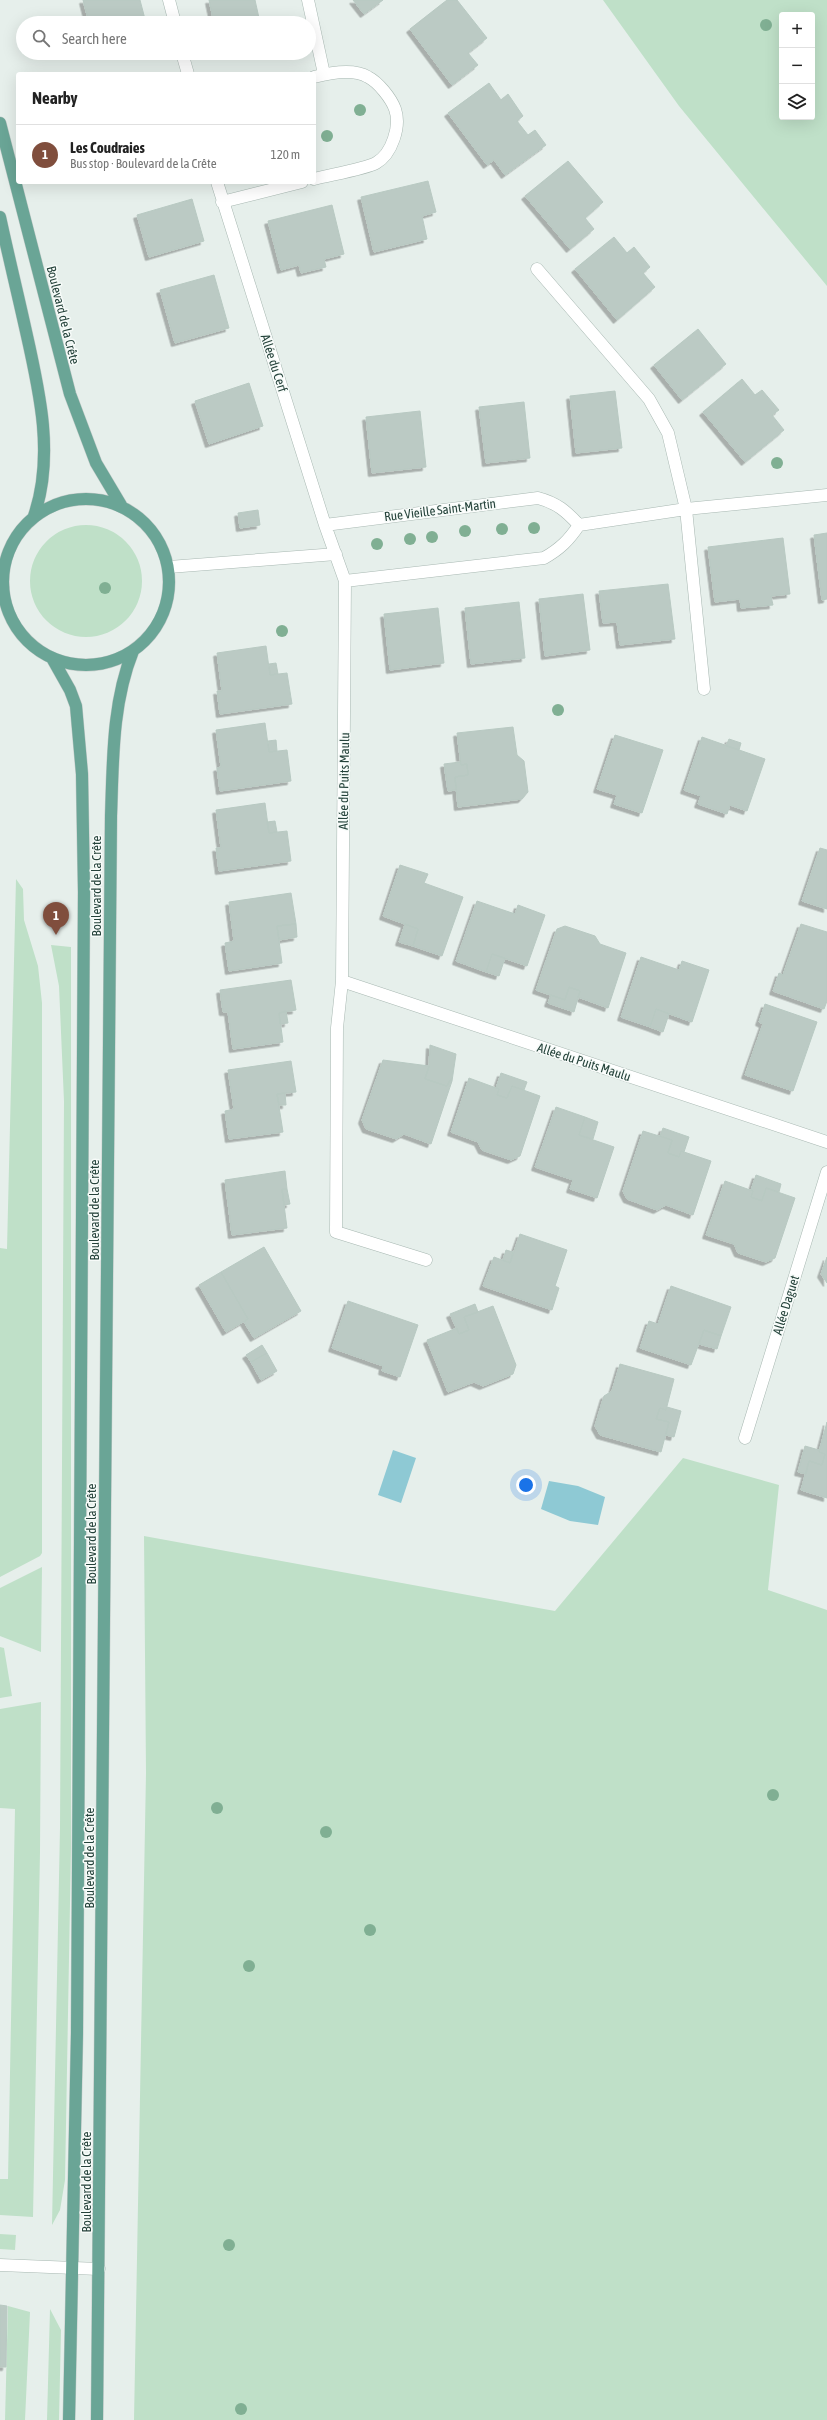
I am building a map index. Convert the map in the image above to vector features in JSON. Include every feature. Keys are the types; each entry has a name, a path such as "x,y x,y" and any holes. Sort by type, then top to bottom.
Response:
{"main road":[{"name":"Boulevard de la Crête","path":"0,123 70,394 96,462 121,505"},
{"name":"Boulevard de la Crête","path":"0,218 36,372 42,411 44,472 34,516"},
{"name":"Boulevard de la Crête","path":"76,499 94,499 121,505 150,527 160,542 169,567 170,587 163,614 147,638 133,651 121,658 93,665 80,665 52,658 35,648 21,634 10,617 2,588 5,564 10,548 18,534 34,516 50,506 76,499"},
{"name":"Boulevard de la Crête","path":"97,2420 111,816 113,745 120,691 133,651"},
{"name":"Boulevard de la Crête","path":"52,658 70,690 76,706 82,774 84,892 77,2033 69,2420"}],"street":[{"path":"169,0 173,16"},
{"path":"308,0 310,16"},
{"path":"316,55 319,76 345,72 367,76 382,89 395,110 395,133 391,150 376,163 316,178"},
{"path":"184,60 187,72"},
{"name":"Allée du Cerf","path":"218,184 325,525"},
{"path":"222,202 294,184"},
{"path":"538,269 649,399 668,433 686,509 704,689"},
{"path":"325,525 345,581 544,558 560,549 571,538 579,525 686,509 827,495"},
{"name":"Rue Vieille Saint-Martin","path":"325,525 538,498 554,502 566,510 579,525"},
{"path":"169,567 336,554"},
{"name":"Allée du Puits Maulu","path":"345,581 342,980 337,1028 336,1232 426,1260"},
{"name":"Allée du Puits Maulu","path":"342,980 827,1142"},
{"name":"Allée Daguet","path":"745,1438 827,1172"},
{"path":"0,2264 99,2269"}],"green space":[{"path":"603,0 827,0 827,286 679,106"},
{"path":"86,525 107,529 126,541 138,560 142,581 138,602 126,621 107,633 86,637 65,633 46,621 34,602 30,581 34,560 46,541 65,529"},
{"path":"16,879 23,889 24,920 38,966 42,1003 42,1553 40,1556 0,1577 0,1248 7,1249"},
{"path":"51,945 71,947 71,1848 65,2180 60,2210 52,2225 60,1828 64,1101 59,986"},
{"path":"683,1458 779,1485 768,1590 827,1610 827,2420 134,2420 146,1773 144,1536 555,1611"},
{"path":"42,1567 41,1652 0,1636 0,1588"},
{"path":"0,1647 4,1648 12,1696 0,1698"},
{"path":"41,1702 40,1852 33,2217 0,2215 0,2179 8,2179 15,1809 0,1808 0,1709"},
{"path":"0,2234 16,2235 15,2250 0,2249"},
{"path":"8,2306 30,2312 25,2420 5,2420"},
{"path":"50,2309 61,2330 59,2420 47,2420"}],"water":[{"path":"393,1450 416,1458 401,1503 378,1495"},
{"path":"549,1481 578,1486 605,1497 598,1525 570,1521 541,1509"}],"building":[{"path":"83,0 140,0 144,16 87,16"},
{"path":"209,0 255,0 259,16 212,16"},
{"path":"353,0 383,0 364,14"},
{"path":"447,0 457,0 487,38 468,53 478,65 452,85 410,29"},
{"path":"489,83 501,100 508,94 523,116 517,121 528,135 535,130 546,145 505,175 494,160 487,165 448,113"},
{"path":"568,161 603,202 585,218 594,229 570,249 525,196"},
{"path":"428,181 436,212 422,216 427,239 374,252 361,197"},
{"path":"192,199 204,241 149,257 137,215"},
{"path":"332,205 344,254 324,259 326,267 301,273 299,265 281,270 268,221"},
{"path":"614,237 627,253 634,247 650,267 643,273 655,287 617,320 575,269"},
{"path":"214,275 229,328 175,343 160,290"},
{"path":"698,329 726,364 682,400 654,365"},
{"path":"742,379 755,395 762,390 779,410 772,415 784,430 745,462 703,412"},
{"path":"249,383 263,426 209,444 195,401"},
{"path":"615,391 622,448 576,453 570,396"},
{"path":"524,402 530,458 486,463 479,407"},
{"path":"420,411 426,467 372,473 366,417"},
{"path":"258,510 260,525 240,528 238,513"},
{"path":"827,533 827,599 822,600 814,535"},
{"path":"783,538 790,594 771,596 773,605 741,608 740,599 715,602 708,547"},
{"path":"668,584 675,639 620,645 617,622 603,623 599,591"},
{"path":"583,594 590,650 545,656 539,599"},
{"path":"519,602 525,658 471,664 465,608"},
{"path":"438,608 444,663 390,670 384,614"},
{"path":"266,646 270,675 287,673 292,704 220,714 217,691 222,691 217,653"},
{"path":"276,663 278,674 270,675 269,664"},
{"path":"265,723 269,752 287,750 291,781 220,791 217,768 221,767 216,730"},
{"path":"513,727 517,755 524,761 528,792 522,799 458,807 455,777 468,775 467,764 461,765 457,733"},
{"path":"615,735 663,750 642,813 614,804 617,795 597,789"},
{"path":"702,737 765,759 747,811 730,805 727,814 698,804 701,796 684,790"},
{"path":"729,739 741,743 739,750 726,746"},
{"path":"276,740 277,751 269,752 268,741"},
{"path":"460,762 461,765 467,764 468,775 455,777 456,790 448,791 444,764"},
{"path":"265,803 269,833 287,831 291,861 219,871 216,848 221,848 216,810"},
{"path":"275,821 277,832 269,833 267,822"},
{"path":"820,848 827,850 827,909 802,901"},
{"path":"400,865 428,874 424,883 463,897 442,956 413,946 418,929 383,916"},
{"path":"291,893 296,924 277,926 282,963 229,971 225,943 234,941 229,902"},
{"path":"477,901 515,914 518,905 545,915 527,966 492,954 486,972 456,961"},
{"path":"296,924 297,937 279,940 277,926"},
{"path":"405,924 418,929 413,946 399,942"},
{"path":"801,924 827,932 827,1001 824,1009 773,991 779,973 783,975"},
{"path":"565,926 595,936 600,944 626,953 608,1008 578,997 580,991 569,987 565,1000 536,990 557,929"},
{"path":"492,954 505,958 499,976 486,972"},
{"path":"641,957 679,970 682,961 709,970 692,1022 656,1009 650,1027 621,1017"},
{"path":"291,980 296,1010 279,1013 283,1042 233,1049 228,1012 223,1012 220,990"},
{"path":"569,987 580,991 574,1012 548,1003 551,995 565,1000"},
{"path":"765,1004 817,1022 793,1091 745,1075 763,1024 759,1022"},
{"path":"656,1009 669,1014 663,1032 650,1027"},
{"path":"286,1011 288,1023 280,1024 279,1013"},
{"path":"430,1045 456,1054 452,1081 450,1080 447,1086 425,1079 429,1066"},
{"path":"383,1060 429,1066 425,1079 447,1086 450,1080 452,1081 431,1144 404,1134 396,1139 366,1129 362,1120"},
{"path":"291,1061 296,1092 277,1094 283,1132 229,1139 225,1111 234,1109 228,1070"},
{"path":"501,1073 527,1082 524,1090 512,1086 507,1098 497,1095 499,1089 496,1088"},
{"path":"469,1078 499,1089 497,1095 507,1098 512,1086 540,1096 520,1156 511,1160 482,1150 478,1142 451,1132"},
{"path":"285,1093 286,1105 279,1105 277,1094"},
{"path":"556,1107 585,1117 579,1135 614,1147 597,1198 570,1189 573,1180 535,1167"},
{"path":"585,1117 598,1122 593,1139 579,1135"},
{"path":"663,1128 689,1137 684,1152 681,1151 679,1157 668,1153 672,1140 660,1136"},
{"path":"643,1131 672,1140 668,1153 679,1157 681,1151 711,1161 693,1215 666,1205 657,1210 627,1199 623,1191"},
{"path":"285,1171 287,1189 282,1189 287,1228 232,1235 225,1180"},
{"path":"756,1175 781,1184 779,1192 766,1188 762,1201 751,1197 753,1191 751,1190"},
{"path":"725,1181 753,1191 751,1197 762,1201 766,1188 795,1198 775,1258 766,1262 738,1253 734,1244 706,1235"},
{"path":"282,1189 287,1189 290,1204 284,1205"},
{"path":"520,1234 567,1250 555,1286 559,1288 552,1310 483,1286 494,1257 510,1263"},
{"path":"264,1247 301,1311 254,1338 244,1322 248,1319 221,1272"},
{"path":"506,1250 513,1252 510,1263 503,1260"},
{"path":"827,1257 827,1283 821,1274"},
{"path":"221,1272 248,1319 226,1332 199,1285"},
{"path":"671,1286 731,1307 721,1336 704,1330 691,1365 640,1348 649,1321 658,1324"},
{"path":"348,1301 418,1325 400,1377 382,1371 383,1366 332,1348"},
{"path":"475,1304 478,1312 464,1317 469,1330 459,1334 450,1314"},
{"path":"493,1306 516,1365 513,1374 483,1386 474,1382 448,1392 427,1340 457,1328 459,1334 469,1330 464,1317"},
{"path":"704,1330 721,1336 717,1349 699,1344"},
{"path":"262,1345 267,1353 251,1362 246,1355"},
{"path":"267,1353 277,1371 261,1380 251,1362"},
{"path":"620,1364 674,1379 666,1410 660,1408 656,1419 669,1422 661,1452 600,1435 595,1426 604,1396 612,1391"},
{"path":"667,1407 681,1411 674,1437 666,1435 669,1422 656,1419 660,1408 666,1410"},
{"path":"827,1422 827,1498 801,1490 809,1461 822,1465 825,1454 819,1452"},
{"path":"805,1446 819,1450 819,1452 825,1454 822,1465 809,1461 806,1474 798,1472"},
{"path":"0,2305 7,2306 6,2367 0,2367"}],"place":[{"name":"Les Coudraies","path":"56,935"}]}
